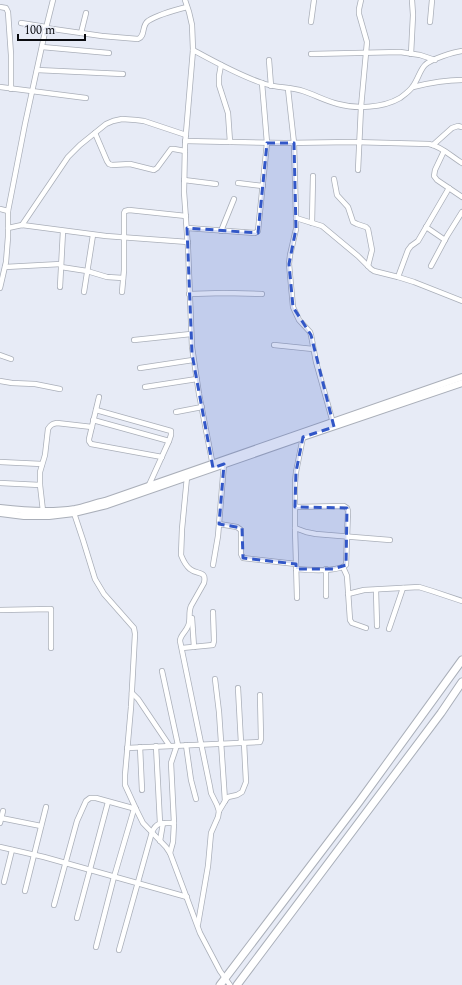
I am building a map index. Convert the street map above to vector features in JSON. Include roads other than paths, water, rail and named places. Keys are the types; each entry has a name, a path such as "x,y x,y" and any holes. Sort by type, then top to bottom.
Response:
{"highway":[{"path":"225,983 462,660"},
{"path":"237,985 441,713 462,682"}],"main road":[{"path":"0,508 24,511 43,511 75,508 105,501 150,485 213,466 462,377"},
{"path":"0,508 24,516 49,516 74,513 107,505 187,477 213,466 224,464 303,437 333,424 462,383"}],"street":[{"path":"0,288 5,267 8,237 8,211 32,91 53,0"},
{"path":"185,0 192,26 193,50 185,141 184,180 191,334 193,360 213,466"},
{"path":"311,22 314,0"},
{"path":"358,170 361,107 367,52 367,42 359,14 361,0"},
{"path":"411,54 413,15 412,0"},
{"path":"430,22 432,0"},
{"path":"0,7 7,9 8,12 11,88"},
{"path":"21,23 102,36 140,38 147,22 166,13 187,7"},
{"path":"81,33 86,13"},
{"path":"42,47 109,53"},
{"path":"193,50 262,84 302,91 338,104 361,107 384,105 393,102 413,86 424,67 429,62 462,51"},
{"path":"311,54 400,52 420,55 435,60"},
{"path":"269,60 271,86"},
{"path":"221,65 219,84 228,114 230,142"},
{"path":"37,70 123,74"},
{"path":"413,86 452,80 462,80"},
{"path":"187,228 258,232 267,143 262,84"},
{"path":"0,87 86,98"},
{"path":"288,89 294,143 296,218 296,229 289,264 293,307 299,320 310,332 313,349 333,424"},
{"path":"22,225 68,157 74,150 106,124 113,121 144,121 186,135"},
{"path":"433,145 452,128 458,126 462,127"},
{"path":"95,133 107,161 112,165 130,164 154,170 171,149 185,151"},
{"path":"185,141 433,145 462,163"},
{"path":"444,151 434,176 437,180 462,198"},
{"path":"312,223 313,176"},
{"path":"334,179 338,195 348,208 353,222 368,229 372,250 368,266"},
{"path":"184,180 216,184"},
{"path":"238,183 263,186"},
{"path":"398,277 408,250 418,241 449,188"},
{"path":"221,231 234,199"},
{"path":"0,209 8,211"},
{"path":"122,292 124,213 127,210 186,216"},
{"path":"431,266 462,212"},
{"path":"296,218 323,227 374,271 398,277 462,301"},
{"path":"8,228 22,225 93,235 188,242"},
{"path":"426,228 445,240"},
{"path":"60,287 63,231"},
{"path":"84,292 93,235"},
{"path":"5,267 61,265 107,277 123,278"},
{"path":"189,294 262,294"},
{"path":"134,340 191,334"},
{"path":"274,345 313,349"},
{"path":"0,355 11,359"},
{"path":"140,368 193,360"},
{"path":"145,387 197,379"},
{"path":"0,381 19,384 35,384 60,389"},
{"path":"99,397 89,441 92,445 162,457"},
{"path":"176,412 202,407"},
{"path":"96,410 170,431 169,441 150,485"},
{"path":"94,420 169,441"},
{"path":"43,511 40,472 45,455 48,429 51,424 57,423 92,427"},
{"path":"297,598 295,528 296,472 303,437"},
{"path":"0,462 42,464"},
{"path":"213,565 218,536 224,464"},
{"path":"187,477 181,555 182,559 190,569 203,574 205,579 191,606 188,627 180,638 211,793 219,811"},
{"path":"0,483 40,485"},
{"path":"219,524 237,527 241,530 241,554 243,558 326,569 343,567 346,565 348,511 346,507 295,507"},
{"path":"74,513 81,531 95,580 109,600 134,628 132,693 125,782 128,793 143,823 170,853 198,926 225,983"},
{"path":"295,528 316,534 390,540"},
{"path":"343,567 347,576 350,620 352,623 366,628"},
{"path":"326,569 326,596"},
{"path":"389,629 404,588"},
{"path":"348,594 362,590 423,588 462,601"},
{"path":"376,590 376,626"},
{"path":"191,606 194,647"},
{"path":"0,610 51,609 51,648"},
{"path":"182,648 211,646 214,644 213,612"},
{"path":"162,671 178,745 171,763 174,823 173,842 170,853"},
{"path":"215,679 219,712 225,801"},
{"path":"198,926 208,866 211,833 219,811 225,801 230,797 240,794 244,788 247,777 242,743 238,688"},
{"path":"132,693 138,699 169,745"},
{"path":"127,748 259,742 261,740 260,695"},
{"path":"186,745 191,780 196,799"},
{"path":"156,746 161,823 160,841"},
{"path":"140,747 142,790"},
{"path":"54,905 77,821 86,801 92,798 135,809"},
{"path":"77,918 108,802"},
{"path":"25,892 46,807"},
{"path":"96,947 114,877 135,809"},
{"path":"3,811 1,820 41,826"},
{"path":"119,950 154,827 161,823 174,823"},
{"path":"0,848 65,863 187,897"},
{"path":"4,882 12,850"}]}
